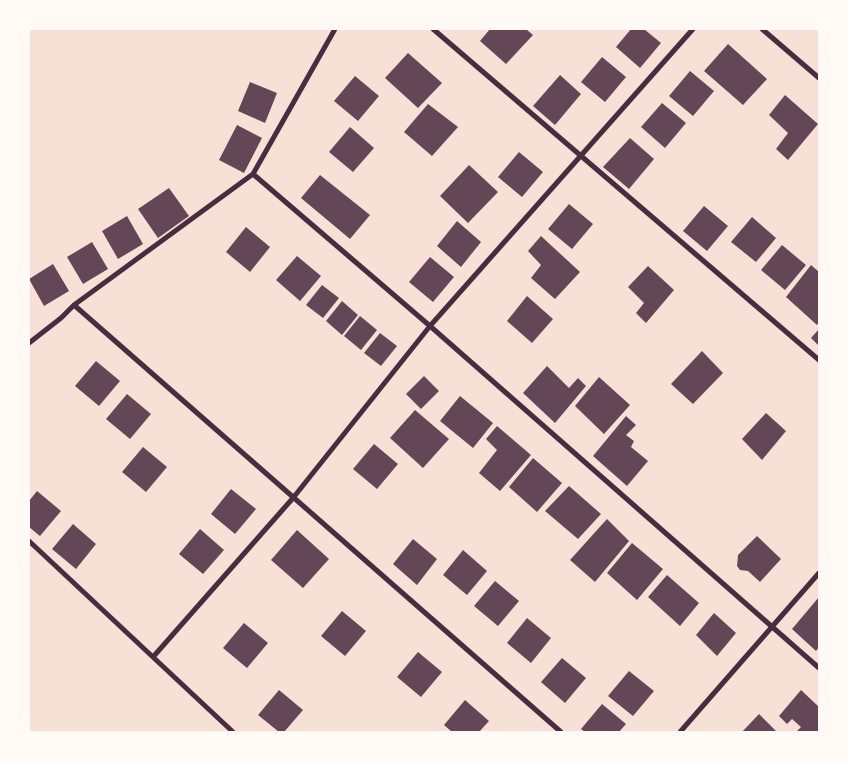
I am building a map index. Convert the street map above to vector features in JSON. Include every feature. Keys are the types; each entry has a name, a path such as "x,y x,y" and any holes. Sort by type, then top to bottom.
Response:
{"street":[{"path":"29,344 61,318 74,304 253,174 335,29"},
{"path":"433,29 819,360"},
{"path":"153,658 293,498 430,326 692,29"},
{"path":"762,29 819,78"},
{"path":"253,174 430,326 819,668"},
{"path":"74,304 561,732"},
{"path":"29,541 233,732"},
{"path":"680,732 819,573"}],"building":[{"path":"490,29 526,29 533,35 506,64 480,41"},
{"path":"631,29 644,29 661,43 640,68 616,47"},
{"path":"728,44 767,79 743,105 704,71"},
{"path":"408,53 442,83 418,108 385,78"},
{"path":"602,57 626,77 605,102 581,82"},
{"path":"690,71 714,91 693,116 669,96"},
{"path":"560,75 581,94 555,125 533,106"},
{"path":"355,76 379,96 358,121 334,101"},
{"path":"250,82 277,93 265,123 238,111"},
{"path":"785,95 818,124 788,160 776,149 788,133 769,115"},
{"path":"662,103 686,123 665,148 641,127"},
{"path":"428,104 458,127 432,156 404,132"},
{"path":"237,125 262,138 244,173 219,160"},
{"path":"350,127 374,148 353,172 329,152"},
{"path":"630,138 654,159 629,189 603,167"},
{"path":"519,152 543,172 522,197 498,177"},
{"path":"469,165 498,192 468,223 440,196"},
{"path":"320,175 370,215 350,239 301,198"},
{"path":"169,188 189,216 158,238 138,209"},
{"path":"569,204 593,224 572,249 548,229"},
{"path":"704,206 728,226 707,251 683,231"},
{"path":"127,216 143,244 118,259 102,231"},
{"path":"752,217 776,238 756,262 731,242"},
{"path":"457,221 481,242 461,267 437,246"},
{"path":"246,227 270,247 250,272 226,252"},
{"path":"541,236 580,272 555,299 531,278 541,265 528,251"},
{"path":"92,242 108,269 83,284 67,257"},
{"path":"782,245 806,265 785,290 761,270"},
{"path":"297,256 321,276 300,301 276,280"},
{"path":"430,257 454,277 433,302 409,282"},
{"path":"53,264 69,291 44,306 29,279"},
{"path":"811,265 819,272 819,322 817,325 786,297"},
{"path":"648,266 674,290 646,323 636,313 644,303 628,287"},
{"path":"322,285 339,298 323,318 306,305"},
{"path":"527,296 553,319 532,343 507,321"},
{"path":"342,301 358,315 342,335 326,321"},
{"path":"360,316 377,330 361,350 344,336"},
{"path":"819,329 819,346 811,338"},
{"path":"380,333 397,346 381,366 364,353"},
{"path":"702,351 723,373 693,404 671,384"},
{"path":"96,361 120,381 99,406 75,386"},
{"path":"547,366 569,388 578,378 586,386 555,423 523,393"},
{"path":"424,376 439,391 421,409 406,394"},
{"path":"599,377 630,405 604,434 575,406"},
{"path":"127,394 151,414 130,439 106,419"},
{"path":"460,396 493,423 473,448 440,421"},
{"path":"415,410 449,439 423,468 390,438"},
{"path":"766,413 786,431 762,460 742,439"},
{"path":"626,416 636,425 626,435 634,441 631,447 648,461 627,486 593,456"},
{"path":"497,426 531,455 500,491 479,473 497,450 486,439"},
{"path":"374,444 398,464 377,489 353,469"},
{"path":"143,447 167,467 146,492 122,472"},
{"path":"533,458 562,483 537,512 509,487"},
{"path":"569,486 601,514 578,539 545,511"},
{"path":"231,489 256,509 235,534 211,514"},
{"path":"37,491 61,511 40,536 29,527 29,501"},
{"path":"607,519 629,541 595,582 570,560"},
{"path":"73,524 96,544 76,569 52,549"},
{"path":"200,529 224,550 203,574 179,554"},
{"path":"297,530 329,559 303,588 271,560"},
{"path":"757,536 781,559 760,582 748,571 740,570 737,566 738,555"},
{"path":"413,539 437,559 417,585 393,564"},
{"path":"632,543 663,569 637,600 607,573"},
{"path":"463,550 487,571 467,595 443,575"},
{"path":"667,575 699,603 680,626 648,597"},
{"path":"495,581 519,601 498,626 474,606"},
{"path":"819,597 819,647 816,651 792,629"},
{"path":"342,611 366,631 345,656 321,636"},
{"path":"714,613 736,633 717,656 696,635"},
{"path":"527,618 551,638 531,663 507,643"},
{"path":"244,623 268,643 247,668 223,648"},
{"path":"418,652 442,672 421,697 397,677"},
{"path":"562,658 586,678 565,703 541,682"},
{"path":"629,671 654,691 633,716 608,696"},
{"path":"279,690 303,710 284,732 279,732 258,715"},
{"path":"801,690 819,707 819,732 796,732 801,727 792,719 787,724 779,716"},
{"path":"465,700 489,721 479,732 452,732 444,725"},
{"path":"602,704 626,724 619,732 585,732 581,729"},
{"path":"759,714 777,732 742,732"}]}
